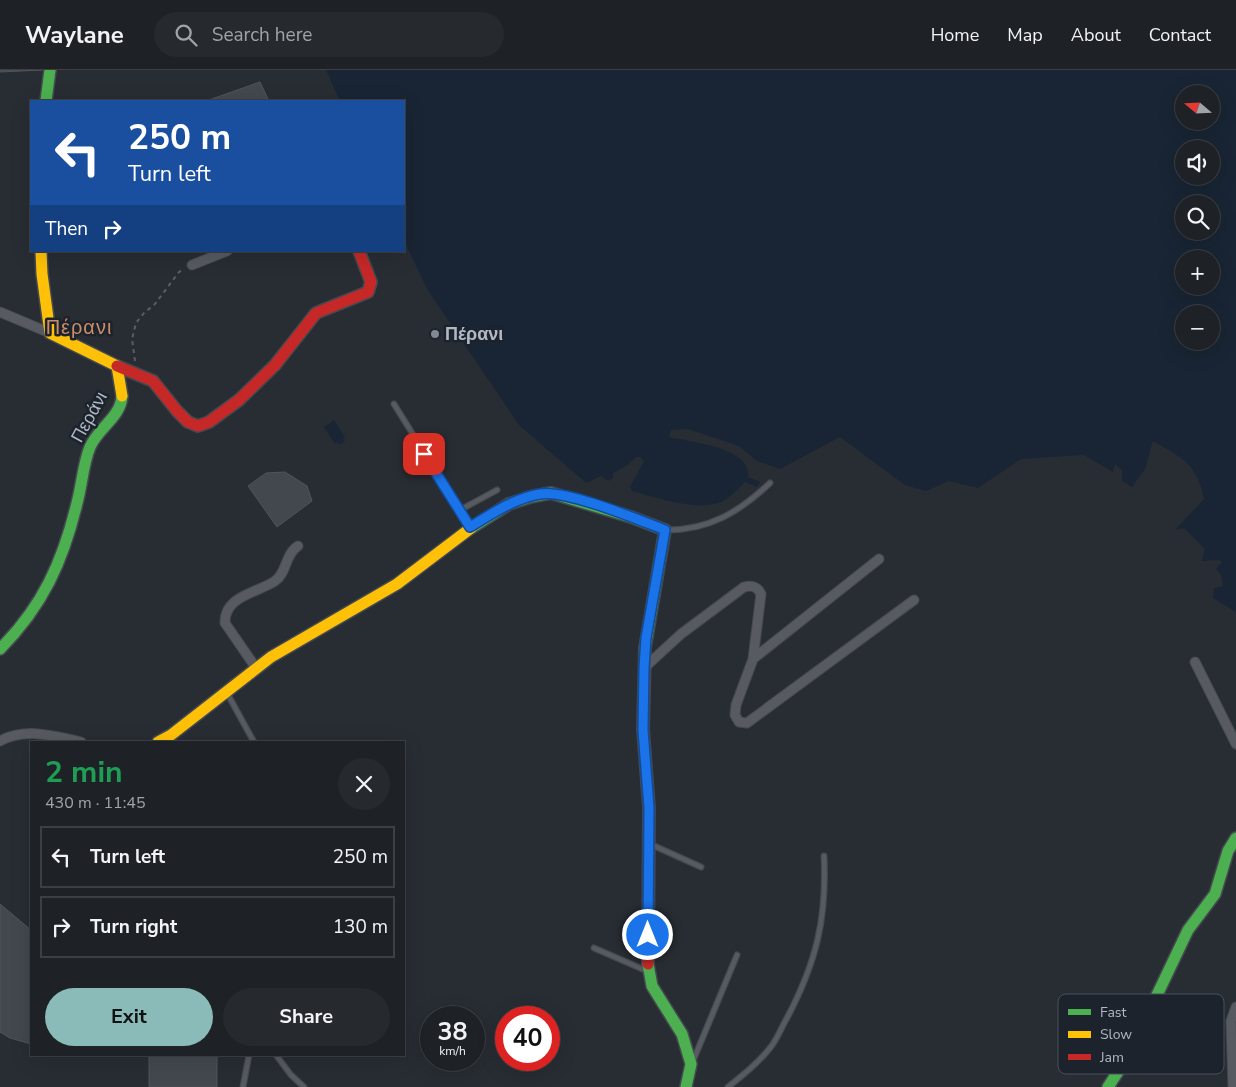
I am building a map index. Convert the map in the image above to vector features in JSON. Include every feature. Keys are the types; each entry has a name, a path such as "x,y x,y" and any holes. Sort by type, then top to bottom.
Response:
{"street":[{"path":"46,100 50,70"},
{"path":"42,252 42,274 50,333"},
{"path":"192,265 224,252"},
{"path":"0,312 50,333 116,366 153,381 177,411 188,422 198,426 209,422 239,400 291,347 311,317 316,313 368,292 371,282 359,252"},
{"name":"Περάνι","path":"0,649 26,621 53,576 73,522 93,439 119,408 122,401 116,366"},
{"path":"159,741 256,668 350,610 397,584 470,527 522,499 551,493 622,514 665,530 646,638 644,668 643,730 649,808 648,971 652,986 682,1034 691,1064 686,1087"},
{"path":"256,668 225,623 225,615 229,608 247,593 275,581 279,577 293,549 298,546"},
{"path":"753,659 879,559"},
{"path":"644,668 681,634 744,587 751,585 758,588 762,594 753,659 736,705 735,715 739,722 747,723 914,600"},
{"path":"1195,662 1236,744"},
{"path":"0,741 12,735 42,733 77,741"},
{"path":"1158,994 1188,930 1215,894 1228,851 1236,838"},
{"path":"1234,1087 1231,1020 1236,1007"},
{"path":"1108,1087 1117,1074"}],"lane":[{"path":"394,404 470,527"},
{"path":"665,530 685,530 706,526 729,514 770,483"},
{"path":"460,510 497,490"},
{"path":"226,692 253,741"},
{"path":"649,844 701,867"},
{"path":"728,1087 751,1068 771,1047 800,994 819,934 826,892 824,856"},
{"path":"594,948 648,971"},
{"path":"691,1064 737,956"},
{"path":"243,1087 249,1056"},
{"path":"277,1056 291,1075 304,1087"}],"path":[{"path":"136,373 132,339 136,323 155,304 179,272 192,265"}],"water":[{"path":"326,70 1236,70 1236,612 1213,598 1214,588 1223,586 1221,575 1216,569 1222,562 1219,560 1202,561 1205,549 1184,528 1175,530 1204,499 1197,477 1180,457 1153,441 1145,469 1132,487 1122,481 1122,470 1115,464 1113,472 1084,455 1021,459 978,488 949,481 926,491 905,485 840,437 780,469 757,461 739,446 688,429 671,430 669,437 704,444 730,452 747,467 748,477 760,482 757,487 745,482 721,502 712,505 701,505 664,500 632,491 630,487 644,461 640,457 636,457 628,465 613,473 613,478 608,481 601,476 586,483 519,425 427,289 405,242 405,100 340,100"},
{"path":"334,420 345,437 343,438 345,441 339,445 338,442 335,444 324,427"}],"building":[{"path":"0,70 42,70 0,72"},
{"path":"260,82 269,100 209,100"},
{"path":"285,472 307,486 312,501 277,527 248,486 266,473"},
{"path":"0,904 30,929 30,1044 10,1038 0,1032"},
{"path":"149,1056 217,1056 217,1087 149,1087"}],"traffic: fast":[{"path":"46,100 50,70"},
{"path":"0,649 28,616 49,582 65,544 79,496 90,447 118,410 122,396"},
{"path":"471,528 509,504 551,493 631,517 665,530 645,648"},
{"path":"1158,994 1188,930 1215,894 1228,851 1236,838"},
{"path":"648,964 652,986 682,1034 691,1064 686,1087"},
{"path":"1108,1087 1117,1074"}],"traffic: slow":[{"path":"41,252 50,333 117,366 122,396"},
{"path":"160,741 171,735 271,657 397,584 471,528"}],"traffic: jam":[{"path":"117,366 153,381 188,422 198,426 209,422 239,400 275,365 316,313 368,292 371,282 359,252"},
{"path":"645,648 643,729 649,808 648,964"}],"place":[{"name":"Πέρανι","path":"435,334"}],"district":[{"name":"Πέρανι","path":"79,327"}],"route":[{"path":"424,454 470,527 522,499 551,493 586,502 665,530 646,638 644,668 643,730 649,808 648,935"}]}
